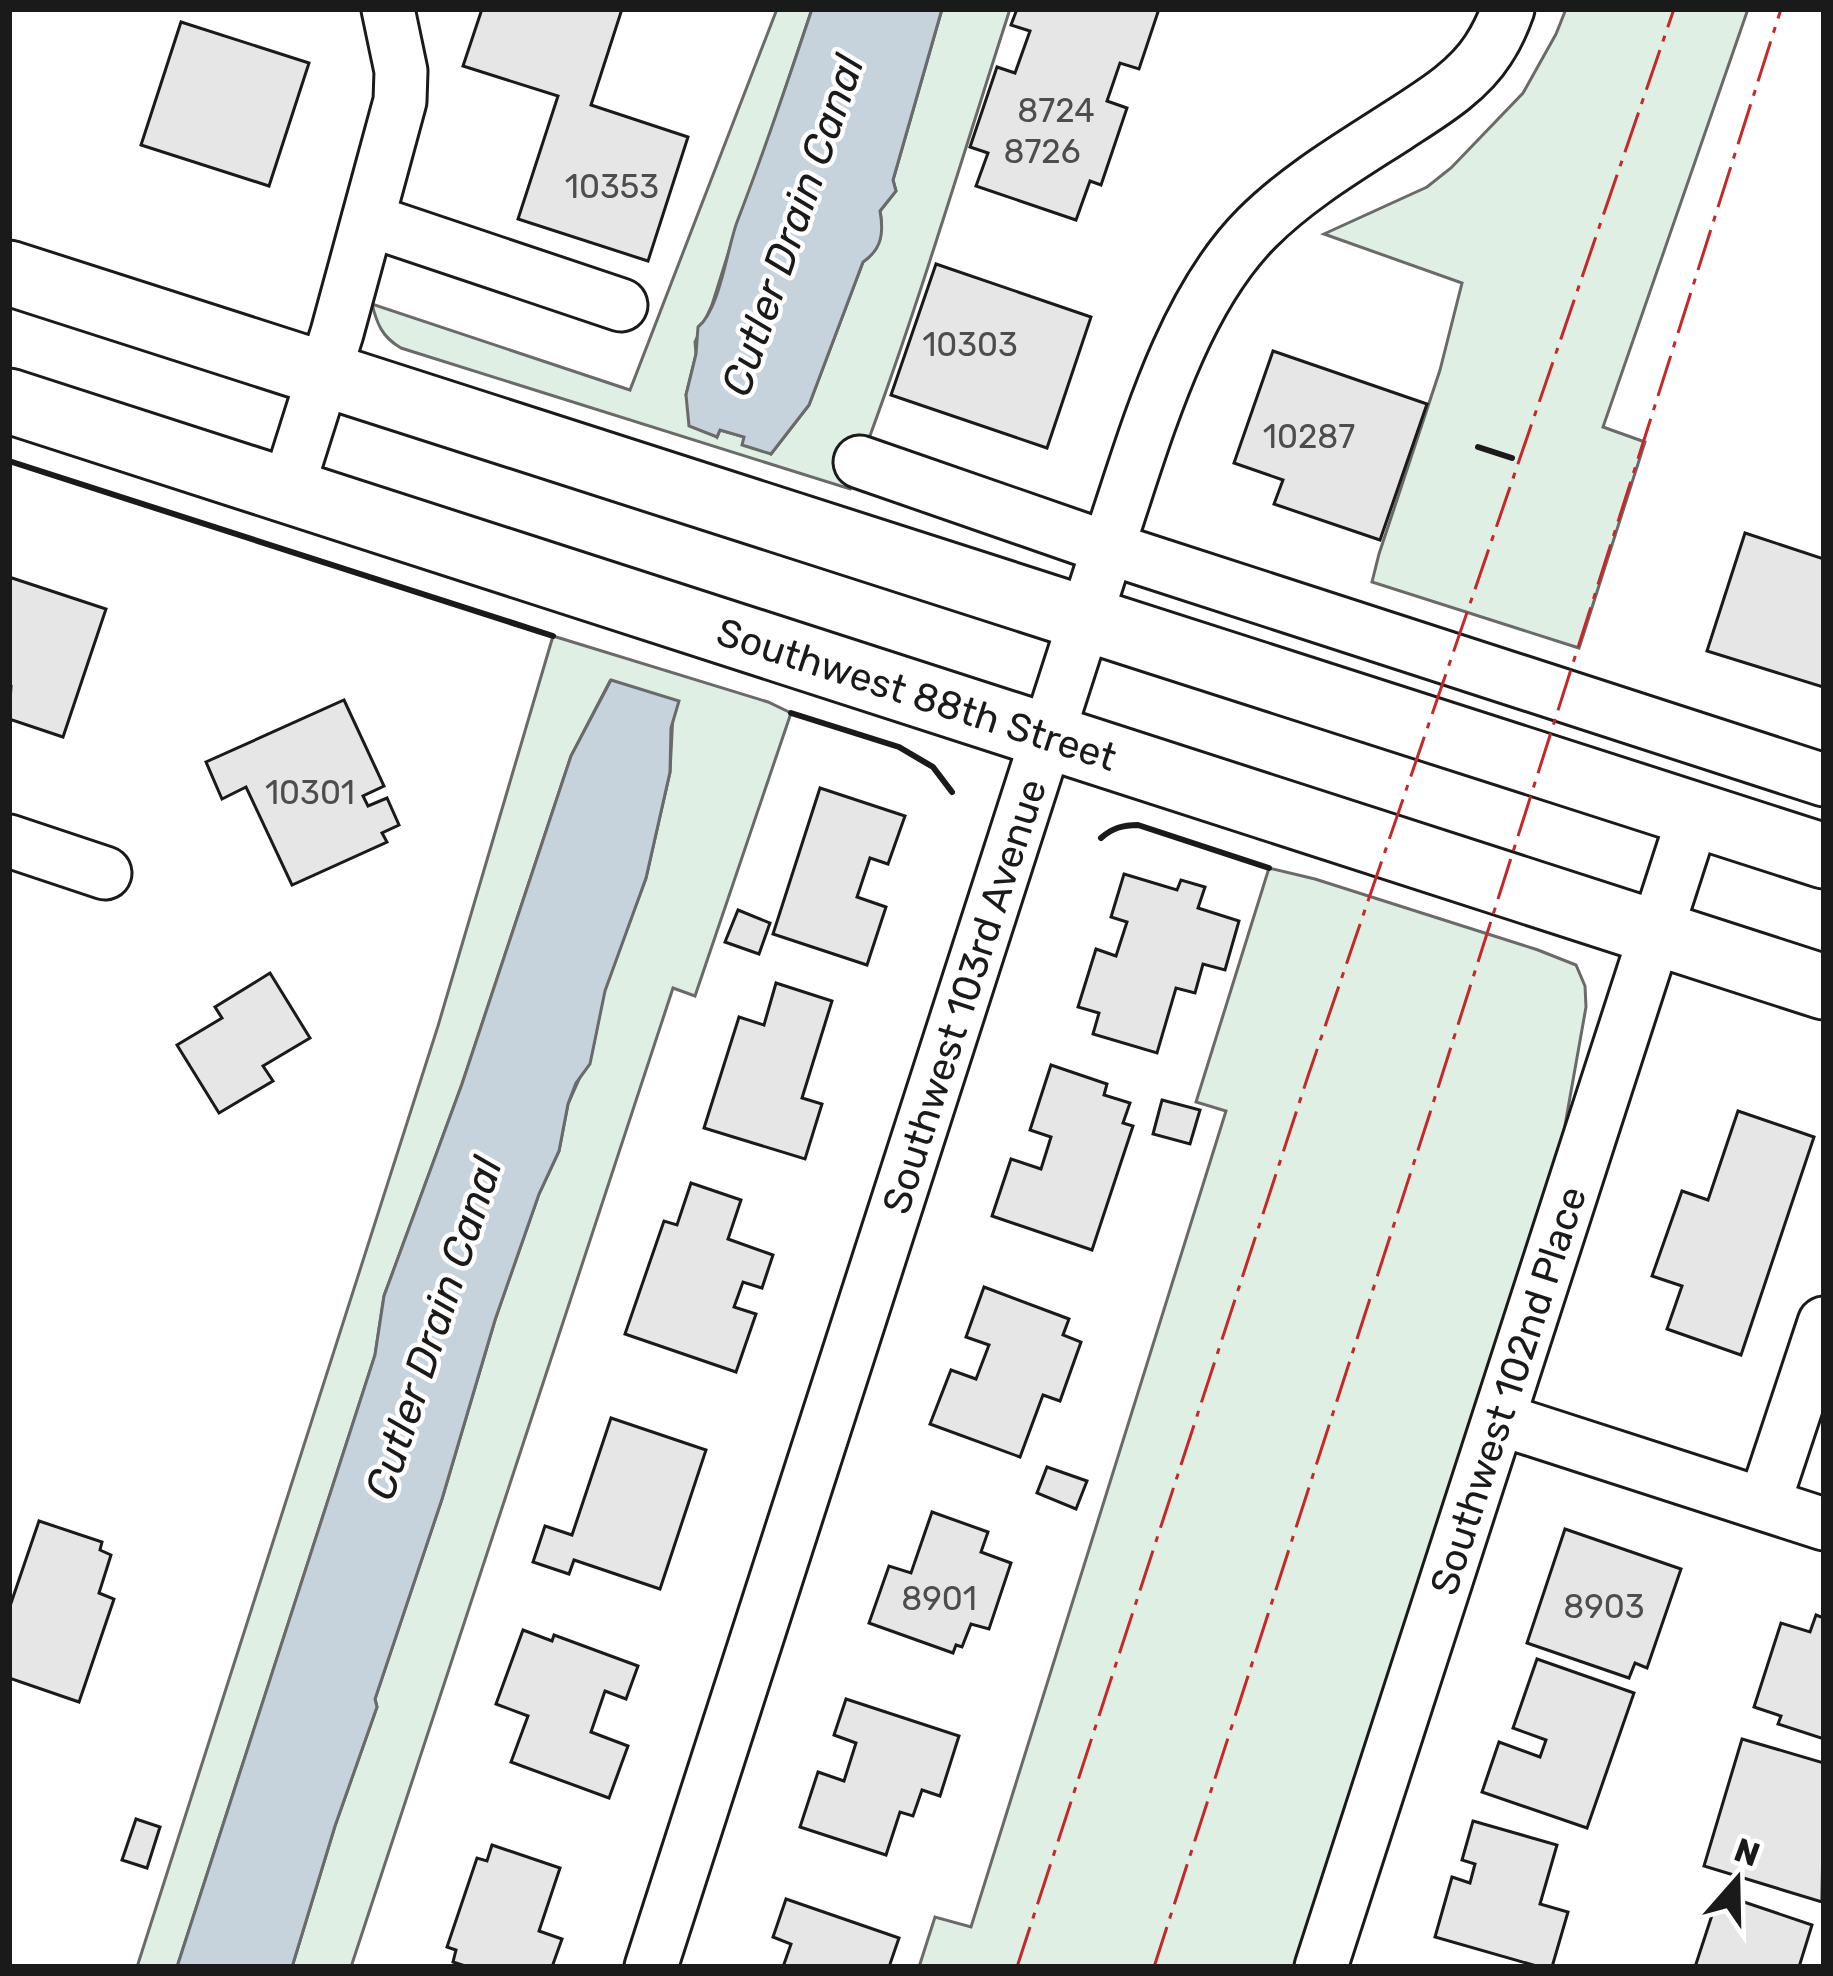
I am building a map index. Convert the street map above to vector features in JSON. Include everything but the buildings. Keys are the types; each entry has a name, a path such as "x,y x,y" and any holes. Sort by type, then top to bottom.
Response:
{"main road":[{"path":"9,273 1824,856"},
{"name":"Southwest 88th Street","path":"9,401 1824,987"}],"street":[{"path":"287,491 400,101 401,71 388,9"},
{"name":"Southwest 103rd Avenue","path":"650,1967 1162,388 1183,341 1238,248 1297,193 1464,77 1488,52 1508,9"},
{"path":"368,220 621,305"},
{"path":"860,462 1108,548 1824,780"},
{"name":"Southwest 102nd Place","path":"1321,1967 1694,814"},
{"path":"9,841 105,873"},
{"path":"1764,1504 1824,1323"},
{"path":"1499,1419 1824,1524"}],"green space":[{"path":"777,9 812,9 712,305 695,342 686,395 717,437 720,430 745,437 771,454 809,405 863,262 876,246 880,211 896,191 893,180 942,9 1010,9 914,310 850,489 401,348 385,335 372,304 630,390"},
{"path":"1566,9 1748,9 1603,427 1645,442 1579,648 1372,582 1440,370 1462,283 1324,234 1427,187 1451,168 1523,93"},
{"path":"553,636 791,713 695,996 673,988 351,1967 292,1967 495,1320 559,1151 568,1104 593,1048 604,991 646,878 670,772 673,713 610,681 571,756 462,1084 384,1296 375,1355 177,1967 137,1967 438,1026"},
{"path":"1269,868 1576,965 1585,986 1586,1007 1564,1131 1546,1194 1298,1967 919,1967 935,1917 971,1927 1226,1111 1196,1102"}],"water":[{"name":"Cutler Drain Canal","path":"812,9 942,9 893,180 896,191 880,211 880,240 863,262 809,405 771,454 742,445 744,437 720,430 717,437 689,426 686,395 698,327 712,307"},
{"name":"Cutler Drain Canal","path":"611,680 679,701 671,728 670,772 646,878 605,991 590,1064 568,1104 559,1151 495,1320 292,1967 177,1967 375,1355 384,1296 462,1084 571,756"}],"wall":[{"path":"1478,447 1512,458"},
{"path":"9,461 553,636"},
{"path":"791,713 899,747 933,767 952,792"},
{"path":"1101,838 1118,828 1138,825 1269,868"}],"power":[{"path":"1017,1967 1308,1076 1674,9"},
{"path":"1154,1967 1781,9"}]}
